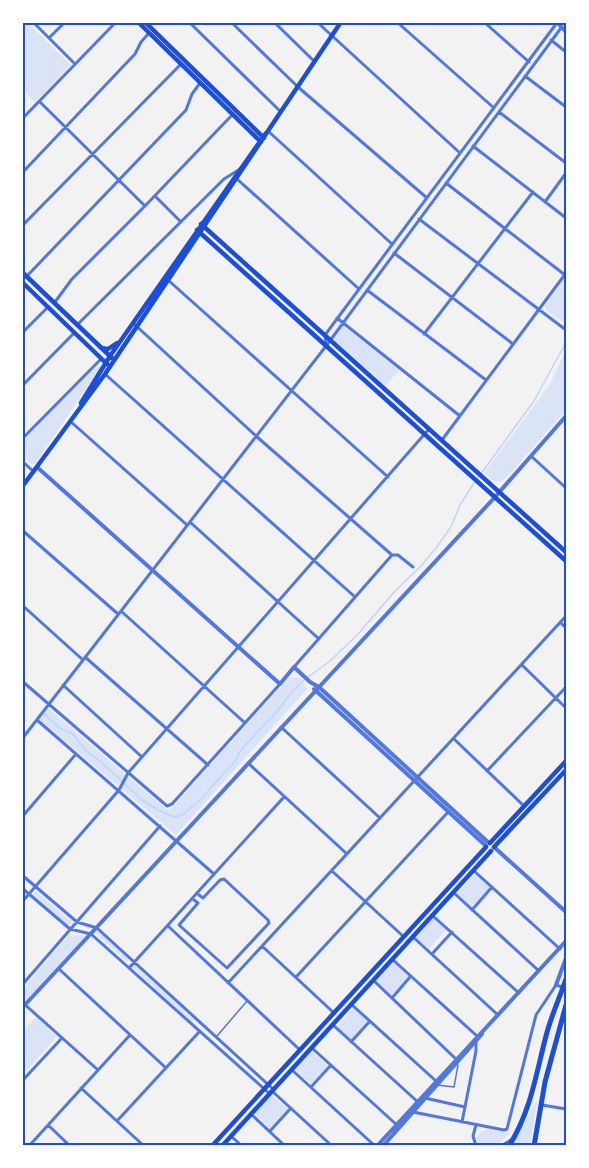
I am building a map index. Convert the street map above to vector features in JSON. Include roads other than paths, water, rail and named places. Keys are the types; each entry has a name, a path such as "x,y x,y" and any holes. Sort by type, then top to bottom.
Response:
{"main road":[{"path":"138,22 151,31 262,139"},
{"path":"145,22 181,64 262,139"},
{"path":"203,226 341,22"},
{"path":"112,358 241,170"},
{"path":"203,226 567,552"},
{"path":"98,346 108,350 122,339 168,280 199,231"},
{"path":"199,231 567,561"},
{"path":"25,274 112,358"},
{"path":"22,282 108,365"},
{"path":"70,421 108,365 122,339"},
{"path":"22,488 105,374 108,365"},
{"path":"545,542 550,537"},
{"path":"212,1146 567,761"},
{"path":"222,1146 401,950 432,915 440,901 453,892 473,870 490,846 567,770"},
{"path":"396,945 401,950"},
{"path":"509,1146 527,1112 546,1034 567,979"},
{"path":"356,989 361,993"},
{"path":"536,1145 541,1105 564,1025 567,1005"},
{"path":"316,1032 321,1037"}],"street":[{"path":"33,22 75,64"},
{"path":"49,39 65,22"},
{"path":"22,119 116,22"},
{"path":"189,22 280,112"},
{"path":"231,22 298,87 427,198"},
{"path":"274,22 315,62"},
{"path":"317,22 460,153"},
{"path":"398,22 494,108"},
{"path":"484,22 529,62"},
{"path":"326,346 325,335 337,318 556,23 567,32"},
{"path":"22,739 326,346 561,28"},
{"path":"22,173 135,54 141,42 151,31"},
{"path":"551,40 567,52"},
{"path":"22,226 181,64"},
{"path":"525,76 567,107"},
{"path":"25,274 186,110 192,94 200,83"},
{"path":"39,102 146,206"},
{"path":"498,112 567,163"},
{"path":"54,303 72,279 146,206 233,114"},
{"path":"268,131 392,244"},
{"path":"473,146 567,218"},
{"path":"77,325 224,179 241,170"},
{"path":"545,202 567,173"},
{"path":"237,179 359,289"},
{"path":"442,440 566,274 446,183"},
{"path":"424,334 533,192"},
{"path":"155,196 181,222"},
{"path":"419,219 566,329"},
{"path":"394,253 513,345"},
{"path":"168,280 388,477"},
{"path":"366,290 486,381"},
{"path":"22,333 48,307"},
{"path":"337,318 460,416"},
{"path":"135,324 256,436 392,555 398,555 413,567"},
{"path":"22,386 74,333"},
{"path":"22,439 101,359"},
{"path":"105,374 355,597"},
{"path":"98,1070 24,1005 495,497 567,416"},
{"path":"70,421 319,639"},
{"path":"22,902 119,790 128,772 279,603 429,429"},
{"path":"531,456 567,488"},
{"path":"22,461 153,570 280,684"},
{"path":"22,530 245,723"},
{"path":"22,681 165,805 172,804 392,555"},
{"path":"22,605 208,765"},
{"path":"228,983 567,616"},
{"path":"561,623 567,628"},
{"path":"522,665 567,708"},
{"path":"294,668 450,811 567,912"},
{"path":"63,685 142,757"},
{"path":"487,771 567,687"},
{"path":"37,720 214,874"},
{"path":"281,728 380,818"},
{"path":"453,739 524,806"},
{"path":"22,817 76,754"},
{"path":"248,763 347,854"},
{"path":"129,968 285,797"},
{"path":"296,977 450,811"},
{"path":"22,985 160,826"},
{"path":"473,870 567,953"},
{"path":"331,871 404,937"},
{"path":"22,875 77,922 97,928 216,1037 266,1087"},
{"path":"194,900 198,903 179,925 226,968 269,923 222,879 203,898 199,895"},
{"path":"472,910 492,887"},
{"path":"22,888 70,929 91,934 332,1146"},
{"path":"453,892 539,971"},
{"path":"432,915 519,993"},
{"path":"167,926 300,1050"},
{"path":"432,954 452,932"},
{"path":"412,937 498,1015"},
{"path":"383,1146 435,1083 567,941"},
{"path":"262,946 334,1013"},
{"path":"413,1112 504,1130 509,1127 536,1015 556,985 567,958"},
{"path":"392,959 476,1039 476,1051 462,1122"},
{"path":"58,969 166,1068"},
{"path":"392,998 411,976"},
{"path":"373,980 457,1060"},
{"path":"556,985 563,988"},
{"path":"351,1004 435,1083"},
{"path":"351,1042 370,1021"},
{"path":"332,1025 418,1103"},
{"path":"117,1121 200,1031"},
{"path":"29,1146 130,1035"},
{"path":"22,1081 62,1038"},
{"path":"312,1047 398,1126"},
{"path":"311,1087 332,1065"},
{"path":"292,1069 376,1146 413,1112 418,1103"},
{"path":"81,1088 144,1146"},
{"path":"423,1098 465,1107"},
{"path":"541,1105 567,1109"},
{"path":"270,1131 291,1108"},
{"path":"251,1114 285,1146"},
{"path":"48,1125 70,1146"},
{"path":"476,1125 473,1136 476,1146"},
{"path":"231,1136 242,1146"},
{"path":"502,1146 513,1139"}],"lane":[{"path":"216,1037 247,1000"},
{"path":"435,1083 454,1087 457,1060"}],"waterway":[{"path":"308,677 329,662 359,633 436,548 451,527 460,505 472,486 534,401 565,344 566,336"},
{"path":"45,714 58,727 73,734 86,751 142,800 174,817 182,815 199,801 236,760 240,751 304,680"}]}
